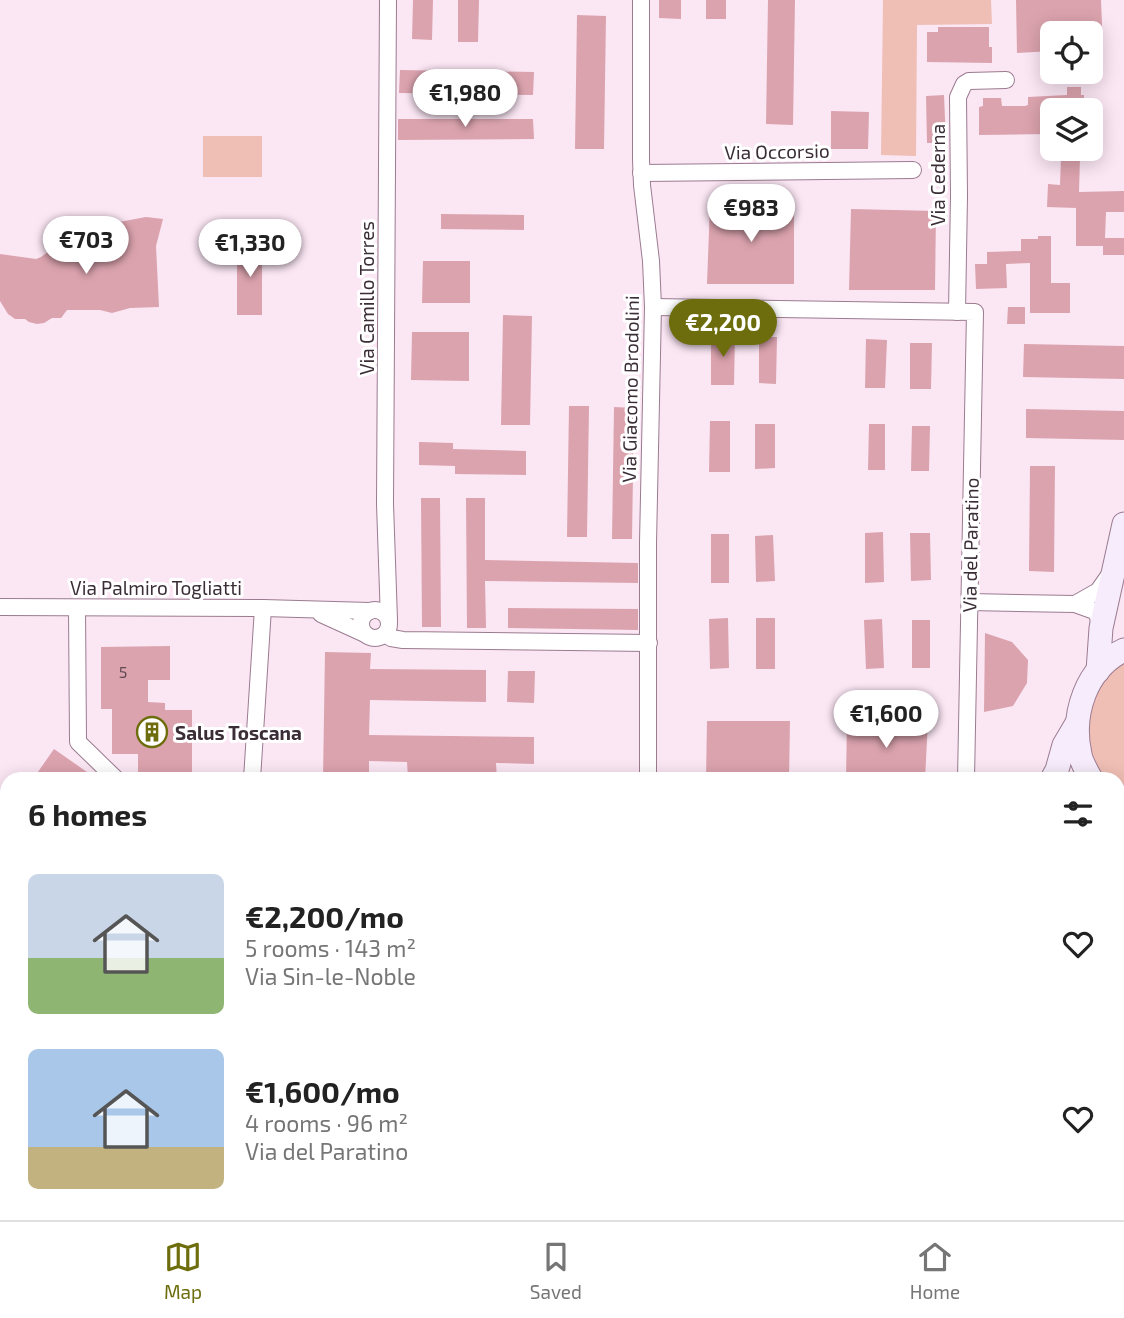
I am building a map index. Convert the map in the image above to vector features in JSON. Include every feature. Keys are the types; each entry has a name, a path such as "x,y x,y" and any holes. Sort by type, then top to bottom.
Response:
{"main road":[{"path":"1098,671 1101,628 1124,524"},
{"path":"1088,772 1080,755 1077,723 1083,695 1098,671 1115,654 1124,650"},
{"path":"1056,772 1063,745 1077,723"}],"street":[{"name":"Via Camillo Torres","path":"381,618 388,597 385,504 388,0"},
{"name":"Via Giacomo Brodolini","path":"640,0 641,173 651,261 653,307 648,543 648,772"},
{"name":"Via Cederna","path":"957,312 958,97 964,83 969,81 1006,80"},
{"name":"Via Occorsio","path":"641,173 913,170"},
{"path":"653,307 957,312"},
{"name":"Via del Paratino","path":"957,312 975,312 966,772"},
{"path":"1075,604 1098,591 1114,568"},
{"path":"969,602 1075,604 1097,612 1101,628"},
{"name":"Via Palmiro Togliatti","path":"0,607 312,610 381,618 391,638 403,640 649,643"},
{"path":"77,608 78,742 109,772"},
{"path":"252,772 262,608"},
{"name":"Via Palmiro Togliatti","path":"312,610 365,634"},
{"path":"366,613 381,618 378,638 365,634 361,625 366,613"}],"shaded area":[{"path":"883,0 991,0 992,24 917,25 916,156 881,155"},
{"path":"203,136 262,136 262,177 203,177"},
{"path":"1124,660 1124,772 1095,772 1084,743 1096,689"}],"building":[{"path":"413,0 433,0 432,40 412,39"},
{"path":"458,0 479,0 478,42 458,42"},
{"path":"659,0 681,0 681,19 659,18"},
{"path":"706,0 726,0 726,19 706,19"},
{"path":"768,0 795,0 793,125 766,124"},
{"path":"1016,0 1101,0 1102,21 1040,21 1040,52 1017,53"},
{"path":"577,15 606,16 604,149 575,149"},
{"path":"938,27 989,27 992,63 927,62 927,32 938,32"},
{"path":"400,70 534,72 533,95 399,93"},
{"path":"1067,87 1081,87 1081,95 1084,95 1084,98 1040,98 1040,134 979,135 979,107 983,106 983,98 1001,98 1002,106 1025,106 1028,105 1028,97 1067,95"},
{"path":"944,95 946,143 927,143 926,96"},
{"path":"831,111 869,112 868,149 831,149"},
{"path":"398,119 533,119 534,139 398,140"},
{"path":"1061,161 1080,161 1079,192 1124,191 1124,212 1106,212 1105,238 1124,238 1124,255 1103,255 1103,246 1076,246 1076,208 1047,207 1048,184 1060,185"},
{"path":"710,204 794,205 794,284 707,284"},
{"path":"851,209 936,211 935,290 849,290"},
{"path":"441,214 524,215 524,230 441,229"},
{"path":"146,217 163,219 156,246 159,307 130,308 112,313 100,310 67,310 61,318 52,318 37,324 25,319 15,319 8,314 0,301 0,254 36,259 56,246 65,245 71,249 84,270 101,231 119,222"},
{"path":"1038,236 1051,236 1051,283 1070,283 1070,313 1030,313 1030,263 1006,264 1007,288 976,289 975,264 987,264 987,252 1021,251 1021,239 1038,239"},
{"path":"237,243 262,243 262,315 237,315"},
{"path":"423,261 470,261 470,303 422,303"},
{"path":"1008,307 1025,307 1025,324 1007,324"},
{"path":"503,315 532,316 530,425 501,425"},
{"path":"412,332 469,332 469,381 411,380"},
{"path":"711,334 735,334 734,385 711,385"},
{"path":"759,337 777,337 776,384 759,383"},
{"path":"866,339 887,340 885,388 865,388"},
{"path":"910,343 932,343 931,389 910,389"},
{"path":"1024,344 1124,346 1124,379 1023,377"},
{"path":"569,406 589,406 587,537 567,537"},
{"path":"614,407 634,408 632,539 612,539"},
{"path":"1026,409 1124,411 1124,440 1026,438"},
{"path":"710,421 730,421 730,472 709,472"},
{"path":"755,424 775,424 775,468 755,469"},
{"path":"869,424 885,424 885,470 868,470"},
{"path":"912,426 930,426 929,471 911,471"},
{"path":"419,442 453,443 453,449 526,451 526,475 455,474 455,466 419,465"},
{"path":"1030,466 1055,466 1054,572 1029,571"},
{"path":"421,498 440,498 441,627 422,627"},
{"path":"466,498 485,498 485,560 638,563 638,583 485,581 486,628 467,628"},
{"path":"883,532 884,582 865,583 865,533"},
{"path":"910,533 930,533 931,580 911,581"},
{"path":"711,534 729,534 729,583 711,583"},
{"path":"773,535 775,581 756,582 755,536"},
{"path":"508,608 638,609 638,630 508,628"},
{"path":"728,618 729,668 710,669 709,619"},
{"path":"756,618 775,618 775,669 756,669"},
{"path":"882,619 884,668 866,669 864,620"},
{"path":"912,620 930,620 930,668 912,668"},
{"path":"985,633 1012,642 1028,660 1027,683 1013,706 984,712"},
{"path":"170,646 170,680 148,680 148,702 165,703 165,710 192,710 192,772 138,772 138,754 112,754 112,709 101,709 101,647"},
{"path":"325,652 371,653 370,669 486,670 486,702 370,700 369,735 534,737 534,764 496,763 497,772 408,772 407,762 369,761 369,772 323,772"},
{"path":"508,671 535,671 534,703 507,702"},
{"path":"847,720 928,721 925,772 846,772"},
{"path":"707,721 790,721 789,772 706,772"},
{"path":"54,749 87,772 38,772"}],"place":[{"name":"Salus Toscana","path":"152,732"}]}
